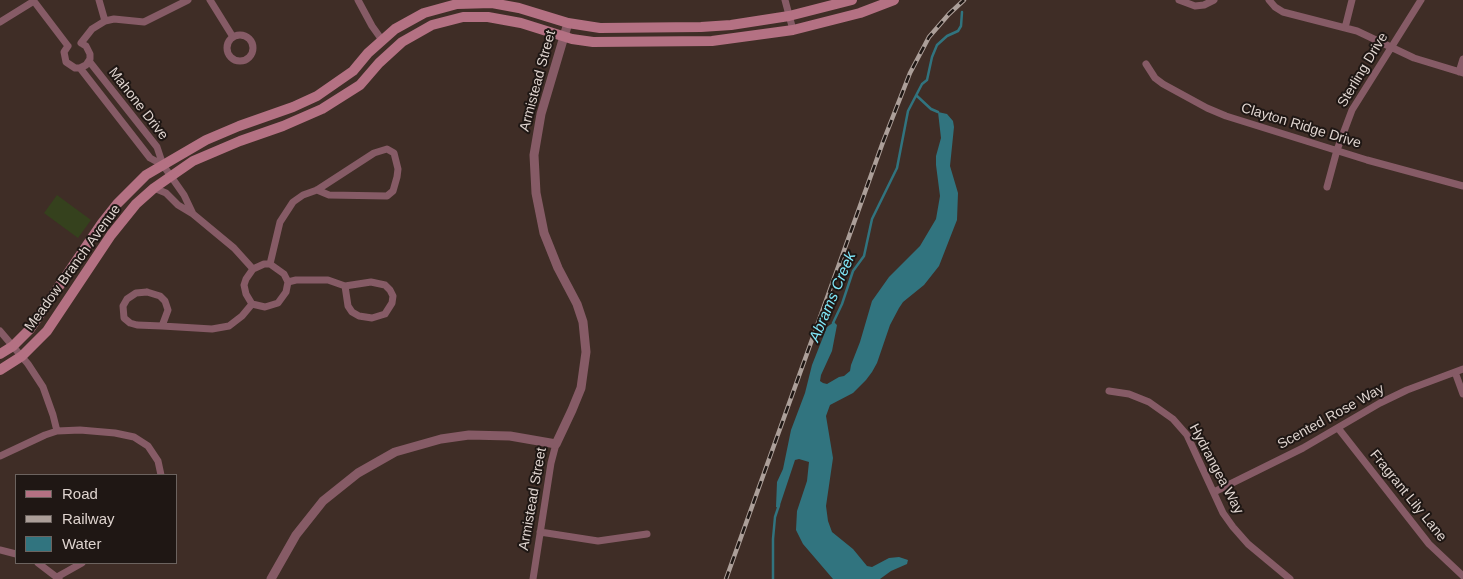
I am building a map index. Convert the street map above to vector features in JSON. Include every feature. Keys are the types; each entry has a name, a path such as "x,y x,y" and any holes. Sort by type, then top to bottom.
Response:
{"main road":[{"name":"Meadow Branch Avenue","path":"0,354 12,346 37,320 102,223 117,204 146,175 206,140 312,98 353,71 382,40 405,22 424,13 471,1 512,6 568,23 610,28 702,27 731,25 789,16 852,0"},
{"name":"Meadow Branch Avenue","path":"0,370 22,356 49,328 125,217 154,188 193,161 322,109 360,85 395,48 419,31 446,21 472,16 503,19 593,42 693,42 740,38 793,30 860,12 894,0"}],"street":[{"path":"0,22 34,0"},
{"name":"Mahone Drive","path":"34,0 68,46 64,52 66,62 75,68 80,68 150,158 163,165"},
{"path":"99,0 105,21"},
{"path":"68,46 73,43 81,43 92,29 105,21 114,19 144,22 188,0"},
{"path":"210,0 233,37"},
{"path":"358,0 382,40"},
{"path":"785,0 793,30"},
{"path":"1179,0 1195,6 1204,5 1214,0"},
{"path":"1269,0 1275,7 1284,12 1370,36 1414,58 1461,72 1463,59"},
{"path":"1345,28 1352,0"},
{"name":"Sterling Drive","path":"1327,186 1337,150 1352,110 1421,0"},
{"path":"471,1 472,16"},
{"name":"Armistead Street","path":"533,579 551,463 556,444 581,388 586,352 582,322 577,304 550,252 544,234 539,214 534,172 534,155 539,122 568,23"},
{"name":"Mahone Drive","path":"81,43 90,54 89,61 157,147 163,165 184,195 194,214 234,248 253,269"},
{"path":"80,68 89,61"},
{"name":"Clayton Ridge Drive","path":"1146,64 1148,70 1163,84 1226,116 1463,186"},
{"path":"270,264 280,222 293,202 303,195 316,190 374,153 387,149 394,153 398,169 397,177 393,191 387,196 329,195 316,190"},
{"path":"154,188 166,193 178,205 194,214"},
{"path":"264,264 270,264 284,274 288,282 286,292 278,303 265,307 252,304 246,294 244,285 246,279 253,269 264,264"},
{"path":"288,282 296,280 328,280 345,286 371,282 385,285 393,296 392,303 385,314 372,318 359,316 352,312 348,306 345,286"},
{"path":"162,326 168,310 165,301 160,296 147,292 136,293 124,302 122,312 124,318 130,323 137,325 212,329 229,326 242,316 252,304"},
{"path":"0,331 22,356 43,387 57,431"},
{"name":"Scented Rose Way","path":"1214,492 1267,467 1380,403 1407,390 1463,369"},
{"path":"1455,372 1463,394"},
{"name":"Hydrangea Way","path":"1108,391 1135,396 1149,402 1173,418 1187,435 1223,513 1232,527 1248,544 1290,579"},
{"name":"Fragrant Lily Lane","path":"1338,428 1429,544 1463,576"},
{"path":"0,456 57,431 80,430 115,433 134,437 148,446 158,461 161,474"},
{"path":"271,579 296,534 323,501 358,473 395,452 441,439 469,435 510,436 556,444"},
{"path":"540,532 598,541 647,534"},
{"path":"0,550 15,554"},
{"path":"39,564 58,578 80,564"}],"green space":[{"path":"57,195 91,220 78,238 44,213"}],"water":[{"path":"938,112 947,114 953,121 950,166 958,193 957,220 939,266 924,285 903,302 899,308 890,325 872,372 853,393 830,405 826,416 833,458 826,506 832,532 853,549 867,566 872,567 889,558 899,557 908,560 907,564 891,571 880,579 833,579 803,544 796,530 797,511 807,481 809,462 799,459 795,460 779,508 776,507 777,482 783,469 791,430 805,393 812,365 827,327 834,322 837,325 832,351 821,375 820,381 827,384 850,371 872,301 889,277 920,246 936,219 940,196 936,165 936,156 941,138"}],"waterway":[{"name":"Abrams Creek","path":"833,323 842,304 853,271 864,256 872,219 897,168 908,111 922,84 927,80 932,57 937,45 947,36 958,31 961,26 962,12"},
{"path":"917,96 931,109 938,112"},
{"name":"Abrams Creek","path":"773,579 773,539 775,517 779,505"}],"railway":[{"path":"726,579 883,142 910,73 929,37 964,0"}]}
